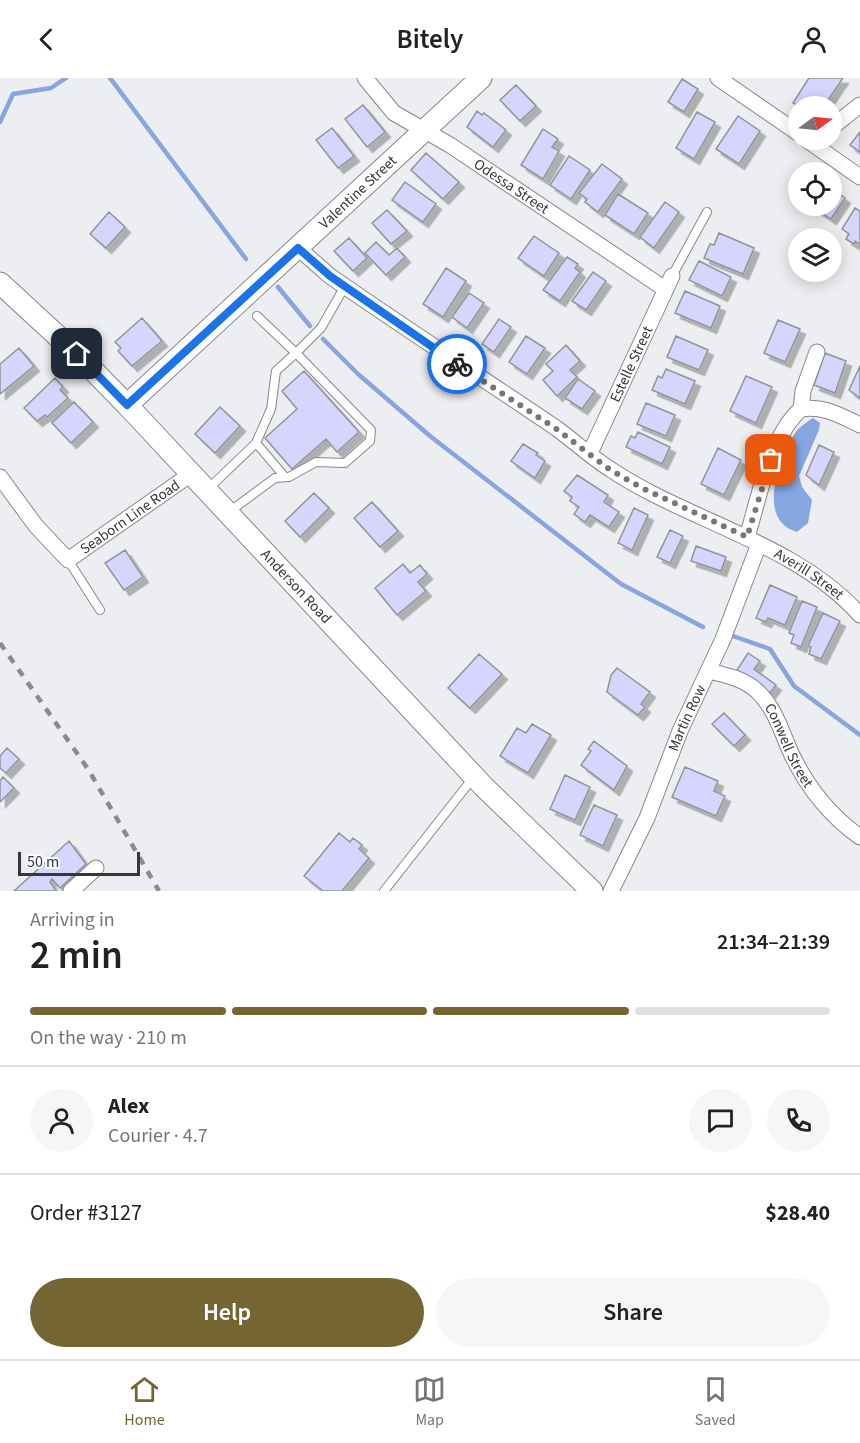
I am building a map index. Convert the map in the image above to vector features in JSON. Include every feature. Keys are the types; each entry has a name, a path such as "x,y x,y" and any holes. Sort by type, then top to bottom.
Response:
{"main road":[{"name":"Valentine Street","path":"127,405 481,78"},
{"name":"Anderson Road","path":"0,283 77,354 127,405 474,777 592,891"}],"street":[{"name":"Odessa Street","path":"365,78 394,113 669,283"},
{"path":"718,78 788,126"},
{"path":"842,119 860,105"},
{"path":"824,150 860,177"},
{"name":"Averill Street","path":"298,248 345,286 590,453 609,469 642,488 753,540 857,606"},
{"name":"Estelle Street","path":"590,453 669,283"},
{"path":"817,352 803,391 801,409 813,407 825,409 860,425"},
{"name":"Martin Row","path":"611,891 647,818 680,731 708,671 753,540 763,481 780,437 788,423 801,409"},
{"name":"Seaborn Line Road","path":"0,477 36,526 68,560 191,474"},
{"name":"Conwell Street","path":"708,671 743,682 760,693 771,708 792,756 820,802 860,837"},
{"path":"71,891 96,868"}],"lane":[{"path":"669,283 707,212"},
{"path":"206,490 256,443 271,409 276,371 321,328 345,286"},
{"path":"228,513 275,478 285,477 316,462 345,463 370,441 371,430 257,316"},
{"path":"256,443 285,477"},
{"path":"68,560 100,610"},
{"path":"384,891 474,777"}],"water":[{"path":"813,418 820,423 819,430 799,476 802,487 812,500 808,523 797,532 784,525 777,515 774,502 775,487 783,457 795,433"}],"building":[{"path":"809,78 843,78 831,96 797,96"},
{"path":"682,79 698,89 684,112 668,102"},
{"path":"516,85 536,106 520,121 500,100"},
{"path":"363,105 385,132 367,147 345,119"},
{"path":"477,111 482,115 484,113 506,130 493,147 467,127"},
{"path":"697,112 715,122 694,159 676,148"},
{"path":"738,116 760,131 739,164 716,149"},
{"path":"332,128 354,156 338,168 316,140"},
{"path":"543,129 558,139 552,147 559,151 543,179 521,165"},
{"path":"860,132 860,152 850,145"},
{"path":"426,153 459,182 443,199 411,170"},
{"path":"569,156 590,170 571,199 550,185"},
{"path":"602,164 622,179 598,212 585,202 587,199 579,193"},
{"path":"405,182 436,204 423,222 392,200"},
{"path":"618,194 648,213 634,234 605,215"},
{"path":"665,202 679,212 654,248 640,237"},
{"path":"855,208 860,211 860,244 855,241 854,244 846,239 849,234 842,229"},
{"path":"387,210 407,231 391,244 372,223"},
{"path":"109,212 125,227 106,248 90,234"},
{"path":"719,233 754,248 743,274 704,258 710,244 714,245"},
{"path":"534,236 559,253 544,276 518,258"},
{"path":"349,238 367,258 353,271 334,251"},
{"path":"376,242 389,255 397,248 405,257 386,275 365,253"},
{"path":"567,257 578,264 575,268 580,272 560,301 543,290"},
{"path":"699,261 731,277 722,296 689,280"},
{"path":"446,268 466,281 443,317 423,304"},
{"path":"593,272 606,281 586,310 572,301"},
{"path":"685,291 720,306 711,328 675,313"},
{"path":"469,293 484,303 467,328 452,317"},
{"path":"142,318 162,341 132,366 118,351 121,348 115,342"},
{"path":"499,319 511,327 494,352 482,344"},
{"path":"778,320 800,329 785,362 764,353"},
{"path":"526,336 545,348 527,374 509,362"},
{"path":"676,336 708,350 699,370 667,357"},
{"path":"566,345 580,361 570,370 577,377 557,396 543,380 553,371 546,364"},
{"path":"19,348 34,366 0,394 0,364"},
{"path":"825,353 846,361 835,393 814,385"},
{"path":"860,366 860,398 849,390"},
{"path":"666,369 695,381 685,404 652,390 658,376 662,378"},
{"path":"304,371 359,432 337,452 326,439 292,469 265,438 297,409 282,391"},
{"path":"746,376 772,387 756,423 730,411"},
{"path":"55,378 63,387 60,390 68,398 47,417 45,415 37,421 24,408"},
{"path":"578,379 595,391 582,409 565,398"},
{"path":"74,402 93,422 71,443 52,423"},
{"path":"646,403 675,415 666,436 637,424"},
{"path":"220,407 240,426 215,453 195,434"},
{"path":"638,432 670,447 662,464 626,447 631,436 635,438"},
{"path":"523,444 538,453 536,455 545,461 535,478 511,461"},
{"path":"819,445 834,452 819,485 806,475"},
{"path":"718,448 741,460 724,495 701,484"},
{"path":"577,475 608,495 604,502 619,512 609,527 590,515 585,522 574,514 579,507 570,501 572,497 564,491"},
{"path":"314,493 329,508 300,537 285,521"},
{"path":"372,502 398,531 380,547 354,518"},
{"path":"634,508 648,515 632,550 618,543"},
{"path":"670,530 683,536 670,563 657,557"},
{"path":"696,546 726,557 721,571 691,561"},
{"path":"125,550 143,577 124,590 105,563"},
{"path":"403,564 410,573 420,565 427,574 418,582 426,591 397,615 375,588"},
{"path":"770,585 797,597 785,625 768,618 766,622 756,618"},
{"path":"802,601 817,607 801,647 791,643 794,635 789,633"},
{"path":"823,613 840,621 821,659 809,654 811,647 808,646"},
{"path":"748,653 760,661 754,669 776,685 770,693 737,670"},
{"path":"479,654 502,674 470,708 448,688"},
{"path":"617,668 650,692 641,704 645,707 638,715 607,692 611,675"},
{"path":"724,713 745,735 734,746 712,724"},
{"path":"532,724 551,735 528,773 500,756 517,728 526,733"},
{"path":"594,741 627,766 614,790 581,765 591,751 588,749"},
{"path":"7,748 19,759 6,773 0,768 0,756"},
{"path":"685,767 718,781 714,791 725,796 716,816 672,797"},
{"path":"565,775 590,787 575,820 550,809"},
{"path":"3,777 14,788 0,802 0,781"},
{"path":"594,805 617,815 603,846 580,835"},
{"path":"339,833 350,842 353,838 362,845 359,849 369,858 342,891 323,891 304,876"},
{"path":"69,841 86,864 60,888 52,879 50,882 56,891 14,891"}],"waterway":[{"path":"0,122 13,94 51,88 66,78"},
{"path":"110,78 246,259"},
{"path":"278,287 310,326"},
{"path":"323,339 358,374 430,436 621,584 703,627"},
{"path":"733,636 770,649 794,686 860,735"}],"railway":[{"path":"0,643 88,769 159,891"}],"way so far":[{"path":"457,364 555,428 609,469 642,488 747,537 771,460"}],"route":[{"path":"77,354 127,405 298,248 330,276 457,364"}]}
